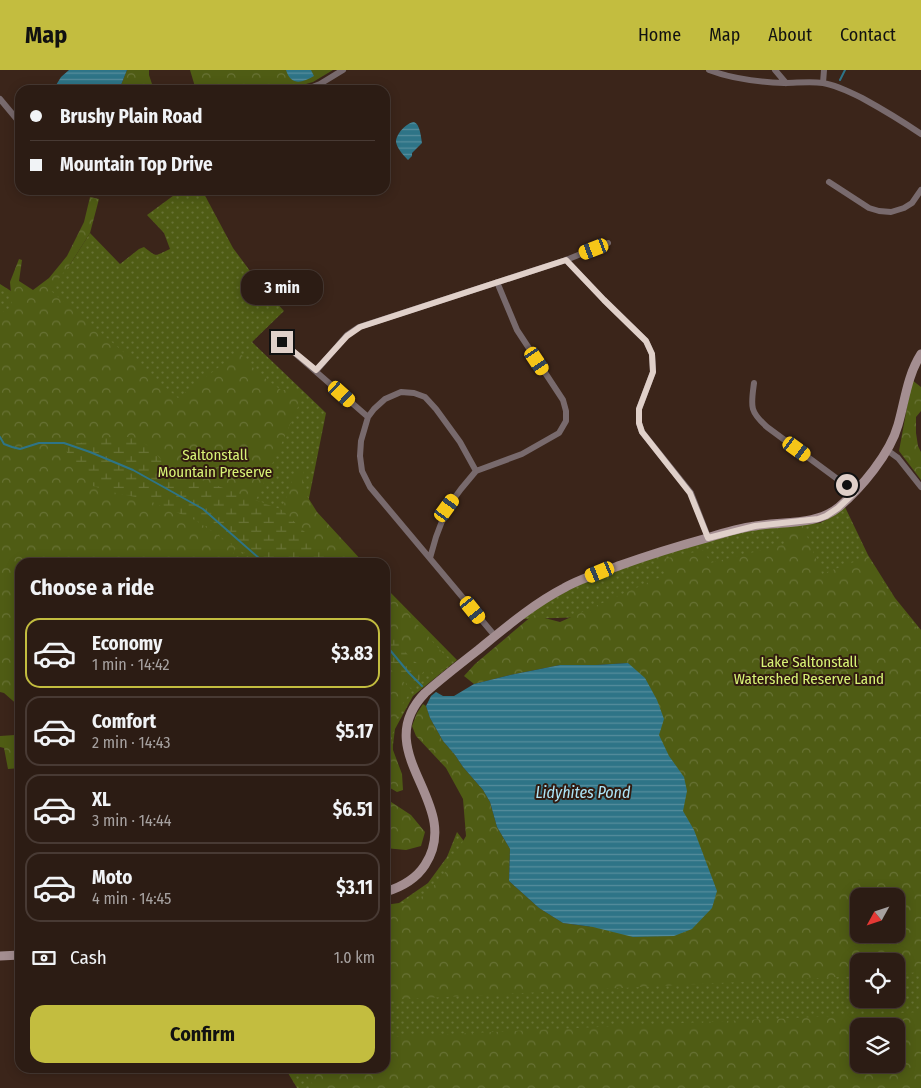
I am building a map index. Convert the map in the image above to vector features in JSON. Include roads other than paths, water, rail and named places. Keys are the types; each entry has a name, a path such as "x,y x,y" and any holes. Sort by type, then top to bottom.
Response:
{"main road":[{"path":"390,890 403,885 416,876 429,859 434,841 434,818 406,740 408,721 420,698 526,612 567,587 600,572 708,538 755,526 818,519 838,508 855,492 888,450 895,436 912,372 921,354"},
{"path":"0,956 15,955"}],"street":[{"path":"318,85 343,70"},
{"path":"709,70 764,82 823,83 835,86 881,108 921,134"},
{"path":"775,70 786,83"},
{"path":"823,83 824,70"},
{"path":"0,99 15,117"},
{"path":"829,182 869,208 880,212 891,212 904,208 912,203 921,190"},
{"path":"316,370 347,336 360,327 566,260 608,244"},
{"path":"566,260 646,341 652,354 653,372 639,409 639,423 642,432 690,493 708,538"},
{"path":"430,558 447,508 476,471 522,454 559,433 566,421 563,400 517,330 497,282"},
{"path":"282,342 316,370 368,418"},
{"path":"754,383 752,409 757,418 855,492"},
{"path":"476,471 460,442 425,397 414,393 401,392 386,399 374,408 368,418 360,456 362,471 370,487 495,636"},
{"path":"888,450 898,458 921,486"}],"water":[{"path":"69,70 127,70 121,85 56,85"},
{"path":"286,70 311,70 314,76 297,82 291,79"},
{"path":"414,122 419,128 422,143 408,160 398,147 396,139 405,127"},
{"name":"Lidyhites Pond","path":"628,663 645,678 657,700 664,719 659,735 669,756 684,777 687,791 683,811 694,830 717,891 712,908 692,929 674,936 633,937 593,927 563,923 539,908 509,881 510,849 497,827 490,802 483,790 443,741 430,718 426,706 431,696 436,692 443,696 454,696 474,684 510,675 560,665"}],"waterway":[{"path":"840,80 845,70"},
{"path":"0,437 4,444 20,449 39,443 64,443 133,470 203,509 259,558"},
{"path":"390,650 422,686"}],"park label":[{"name":"Saltonstall Mountain Preserve","path":"215,464"},
{"name":"Lake Saltonstall Watershed Reserve Land","path":"809,670"}]}
